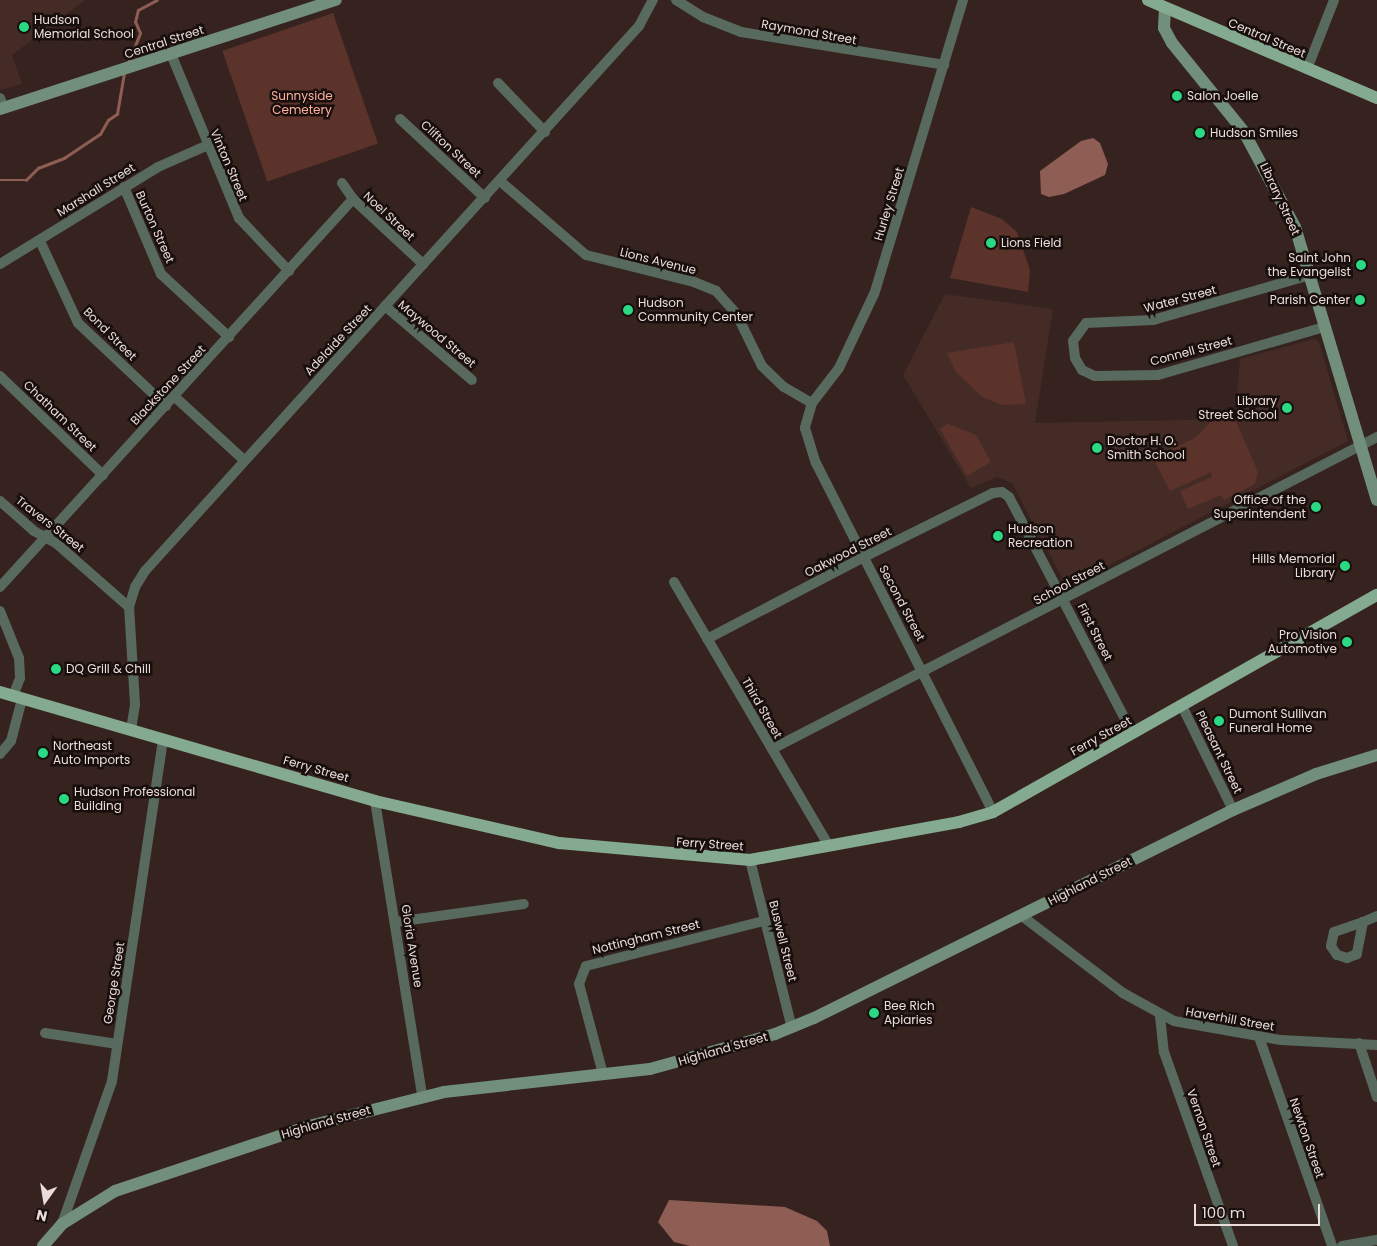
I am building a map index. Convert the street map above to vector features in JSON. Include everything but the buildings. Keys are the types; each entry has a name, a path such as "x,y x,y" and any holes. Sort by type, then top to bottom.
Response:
{"main road":[{"name":"Central Street","path":"1148,0 1377,98"},
{"name":"Ferry Street","path":"0,692 375,801 573,846 750,860 959,822 994,812 1377,595"}],"street":[{"name":"Central Street","path":"1,105 116,72 336,0"},
{"name":"Adelaide Street","path":"131,730 135,704 129,607 135,587 157,554 545,132 639,26 653,0"},
{"name":"Raymond Street","path":"676,0 704,17 740,32 944,65"},
{"name":"Hurley Street","path":"812,403 849,351 874,294 963,0"},
{"path":"1307,69 1334,0"},
{"name":"Library Street","path":"1165,8 1164,28 1172,44 1239,125 1261,158 1294,227 1377,500"},
{"name":"Vinton Street","path":"170,54 239,218 289,270"},
{"path":"498,83 545,132"},
{"name":"Clifton Street","path":"400,119 485,198"},
{"name":"Marshall Street","path":"0,264 40,241 124,187 208,145"},
{"name":"Lions Avenue","path":"500,181 586,255 694,282 716,291 736,313 762,366 784,387 812,403"},
{"name":"Noel Street","path":"342,183 353,199 423,264"},
{"name":"Burton Street","path":"124,187 162,274 171,286 229,337"},
{"name":"Blackstone Street","path":"0,586 175,397 353,199"},
{"name":"Bond Street","path":"40,241 78,323 166,406"},
{"name":"Water Street","path":"1074,352 1076,334 1086,323 1153,320 1310,275"},
{"name":"Maywood Street","path":"385,306 472,380"},
{"name":"Connell Street","path":"1074,352 1082,370 1095,376 1151,376 1324,327"},
{"name":"Chatham Street","path":"0,376 103,474"},
{"path":"175,397 244,460"},
{"name":"Second Street","path":"812,403 805,428 808,445 994,812"},
{"name":"School Street","path":"772,749 1377,437"},
{"name":"Oakwood Street","path":"707,639 864,557 992,494 1002,492"},
{"name":"First Street","path":"1002,492 1009,497 1064,598 1133,734"},
{"name":"Travers Street","path":"0,501 34,531 47,537 129,607"},
{"name":"Third Street","path":"674,582 828,846"},
{"path":"0,611 19,658 20,678 11,741 0,754"},
{"name":"Pleasant Street","path":"1182,706 1233,810"},
{"name":"George Street","path":"62,1224 112,1081 162,739"},
{"name":"Highland Street","path":"43,1246 62,1224 103,1196 175,1169 309,1126 422,1096 603,1074 680,1062 792,1028 1022,916 1233,810 1316,774 1377,755"},
{"name":"Gloria Avenue","path":"375,801 396,922 422,1096"},
{"name":"Buswell Street","path":"750,860 792,1028"},
{"path":"396,922 524,904"},
{"name":"Haverhill Street","path":"1022,916 1123,992 1160,1016 1188,1025 1258,1037 1377,1045"},
{"path":"1363,922 1377,916"},
{"name":"Nottingham Street","path":"603,1074 580,984 586,966 764,921"},
{"name":"Vernon Street","path":"1160,1016 1164,1052 1233,1246"},
{"path":"45,1033 117,1044"},
{"name":"Newton Street","path":"1258,1037 1332,1246"},
{"path":"1359,1043 1377,1097"},
{"path":"1342,1246 1377,1240"}],"shaded area":[{"name":"Hudson Memorial School","path":"0,0 85,0 12,55 22,84 0,90"},
{"path":"1093,138 1100,143 1108,164 1105,175 1064,194 1049,197 1041,194 1040,171 1081,141"},
{"name":"Doctor H. O. Smith School","path":"945,294 1053,309 1035,423 1235,419 1240,359 1314,339 1319,342 1348,441 1067,587 1012,483 997,477 971,488 903,375"},
{"path":"669,1200 785,1207 817,1221 827,1231 830,1246 690,1246 674,1242 658,1222"}],"green space":[{"name":"Sunnyside Cemetery","path":"333,13 378,143 267,182 222,51"},
{"name":"Lions Field","path":"971,207 1002,219 1017,232 1030,270 1028,292 950,278"},
{"path":"1014,342 1026,404 1002,405 982,397 956,372 947,353"},
{"path":"1213,419 1235,419 1258,472 1255,484 1224,500 1221,495 1188,509 1180,491 1212,477 1211,472 1170,491 1153,458 1195,438"},
{"path":"948,424 976,435 991,462 967,476 940,429"}],"waterway":[{"path":"128,63 140,33 135,22 138,10 157,0"},
{"path":"0,180 26,180 38,168 64,158 100,134 108,120 117,114 124,73"}],"place":[{"name":"Hudson Memorial School","path":"24,27"},
{"name":"Salon Joelle","path":"1177,96"},
{"name":"Hudson Smiles","path":"1200,133"},
{"name":"Lions Field","path":"991,243"},
{"name":"Saint John the Evangelist","path":"1361,265"},
{"name":"Parish Center","path":"1360,300"},
{"name":"Hudson Community Center","path":"628,310"},
{"name":"Library Street School","path":"1287,408"},
{"name":"Doctor H. O. Smith School","path":"1097,448"},
{"name":"Office of the Superintendent","path":"1316,507"},
{"name":"Hudson Recreation","path":"998,536"},
{"name":"Hills Memorial Library","path":"1345,566"},
{"name":"Pro Vision Automotive","path":"1347,642"},
{"name":"DQ Grill & Chill","path":"56,669"},
{"name":"Dumont Sullivan Funeral Home","path":"1219,721"},
{"name":"Northeast Auto Imports","path":"43,753"},
{"name":"Hudson Professional Building","path":"64,799"},
{"name":"Bee Rich Apiaries","path":"874,1013"}]}
